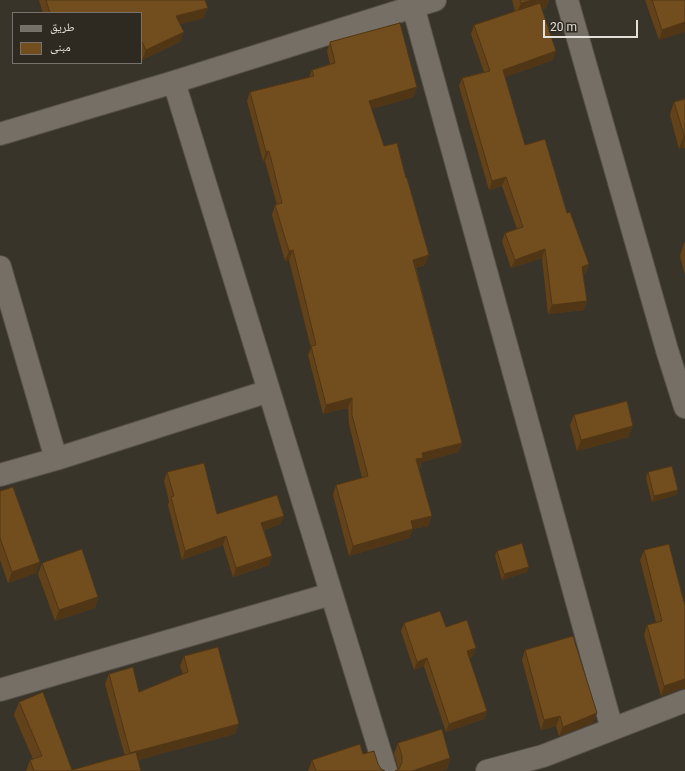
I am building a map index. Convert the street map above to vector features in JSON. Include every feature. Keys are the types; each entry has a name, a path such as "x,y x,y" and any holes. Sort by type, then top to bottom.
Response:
{"street":[{"path":"0,134 174,82 435,0"},
{"path":"567,0 676,348 685,407"},
{"path":"413,6 612,729"},
{"path":"174,82 386,771"},
{"path":"0,268 56,459"},
{"path":"0,475 56,459 269,392"},
{"path":"0,690 332,594"},
{"path":"487,771 528,766 543,756 685,701"}],"building":[{"path":"46,0 205,0 208,8 176,16 184,32 146,50 142,42 142,12 50,12"},
{"path":"520,0 533,0 521,3"},
{"path":"652,0 685,0 685,22 662,30"},
{"path":"540,3 556,51 503,70 525,145 545,139 567,213 570,212 589,264 582,267 587,301 552,305 545,249 515,260 505,233 523,227 506,177 492,181 462,78 490,71 474,25"},
{"path":"400,23 417,87 369,101 384,146 397,143 429,255 413,260 462,443 422,453 423,458 416,459 432,516 411,521 413,529 353,546 336,485 368,476 352,415 352,398 326,405 311,346 316,345 293,250 289,251 275,205 282,203 269,151 266,152 250,92 314,76 312,70 335,63 330,42"},
{"path":"685,99 685,135 684,135 674,102"},
{"path":"627,401 633,426 581,440 574,415"},
{"path":"204,463 217,514 277,495 284,516 261,523 272,556 236,568 226,536 185,551 171,497 174,496 167,472"},
{"path":"672,466 678,490 654,496 648,472"},
{"path":"13,487 40,562 12,572 0,538 0,491"},
{"path":"522,543 529,567 504,574 497,551"},
{"path":"669,544 685,606 685,679 664,686 647,625 662,621 644,550"},
{"path":"82,549 98,597 59,610 42,563"},
{"path":"440,611 446,627 467,620 476,648 467,651 487,711 449,724 427,658 417,662 404,623"},
{"path":"573,636 597,713 563,727 560,716 544,720 525,650"},
{"path":"218,647 239,724 130,753 109,674 133,667 139,692 188,672 184,656"},
{"path":"43,692 72,770 136,752 141,771 34,771 30,760 42,756 19,702"},
{"path":"442,729 450,758 412,771 395,771 399,769 402,762 402,756 398,743"},
{"path":"360,744 363,754 374,751 378,764 381,769 385,771 316,771 312,760"}]}
